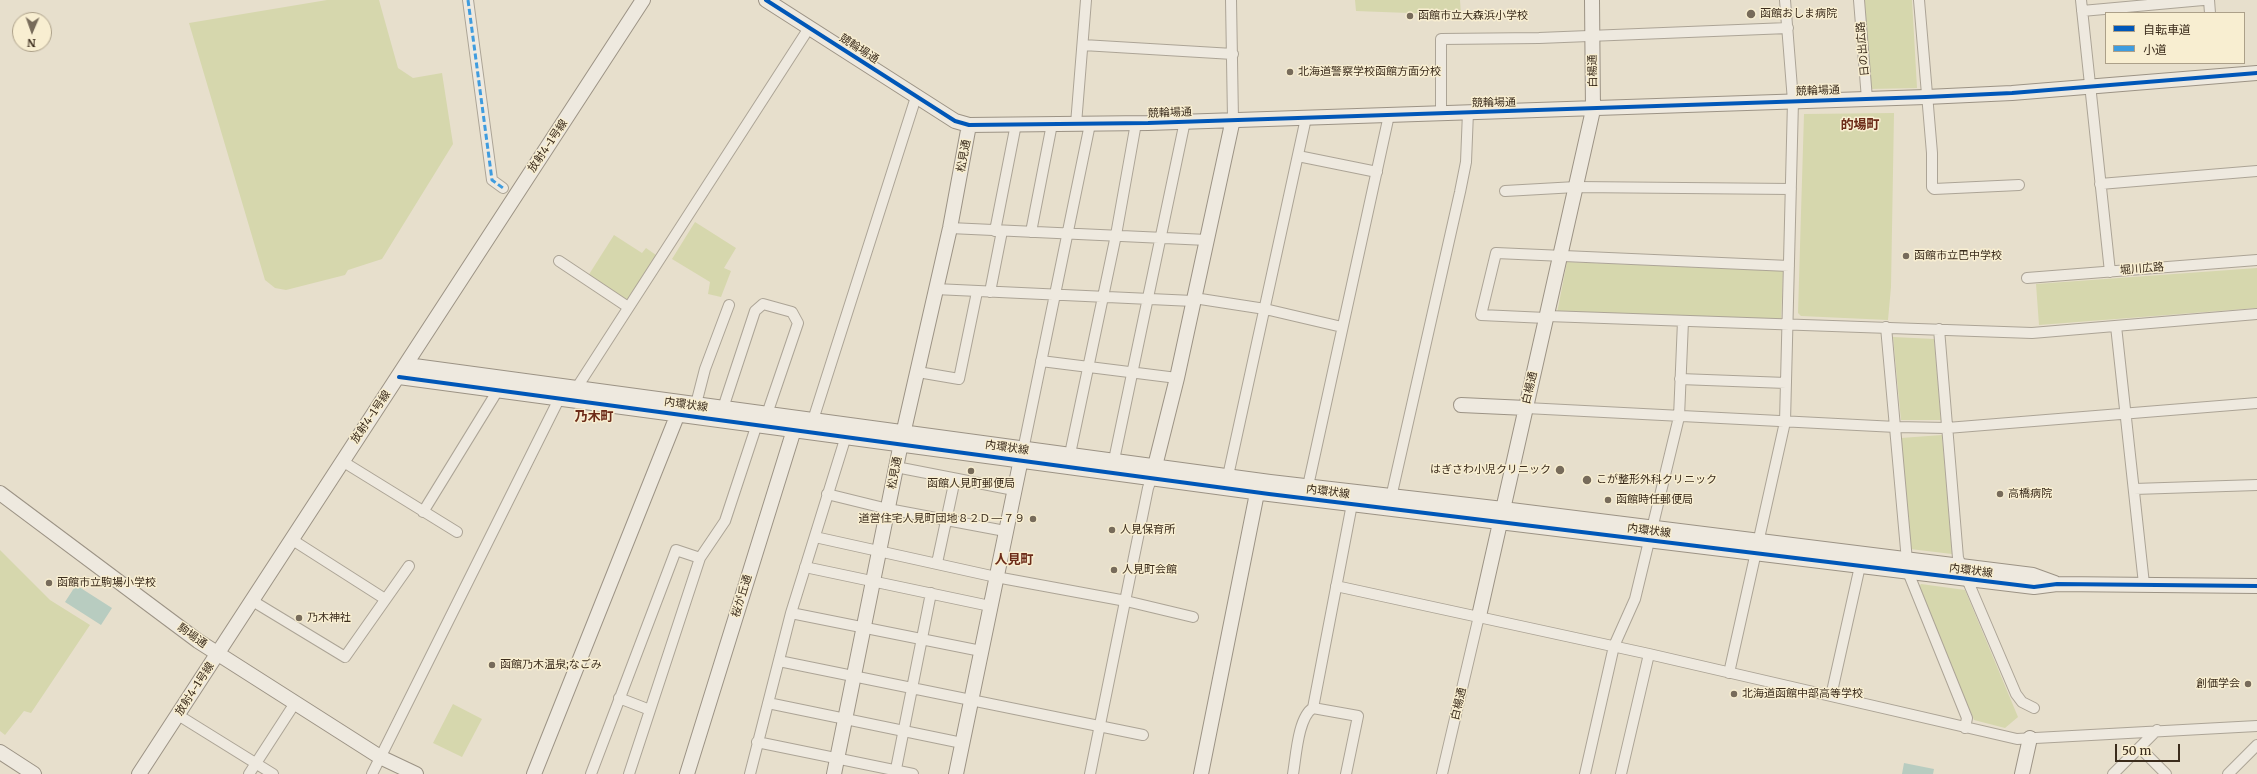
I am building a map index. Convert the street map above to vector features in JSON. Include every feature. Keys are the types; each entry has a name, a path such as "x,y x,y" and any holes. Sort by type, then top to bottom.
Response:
{"street":[{"path":"468,0 492,180 503,188"},
{"name":"放射4-1号線","path":"139,774 342,461 407,365 643,0"},
{"name":"競輪場通","path":"766,0 916,97 955,121 969,125 1136,123 1233,119 1389,116 1468,112 1593,110 1867,98 1926,97 2257,73"},
{"path":"956,774 1067,234 1083,124 1083,45 1086,0"},
{"path":"1090,774 1148,488 1154,472 1177,378 1233,119 1231,0"},
{"name":"白楊通","path":"1442,774 1593,110 1592,0"},
{"path":"1729,673 1785,422 1793,101 1785,0"},
{"name":"日の出広路","path":"1859,0 1867,98"},
{"path":"1919,0 1926,97 1932,153 1932,187 1934,189 2019,184"},
{"path":"2081,0 2110,272"},
{"path":"2082,11 2153,9 2203,0"},
{"path":"2209,0 2210,12"},
{"path":"372,774 569,395 809,28"},
{"path":"1442,113 1442,38 1518,39 1788,28"},
{"path":"1083,45 1233,54"},
{"path":"812,420 916,97"},
{"path":"1390,502 1460,192 1466,162 1468,112"},
{"path":"1308,486 1389,116"},
{"path":"1228,476 1306,118"},
{"path":"1114,460 1131,372 1162,237 1185,121"},
{"path":"1070,454 1087,367 1116,235 1136,123"},
{"path":"990,292 998,231 1016,124"},
{"path":"1031,232 1052,124"},
{"name":"松見通","path":"834,774 902,437 950,228 969,125"},
{"path":"1298,156 1377,172"},
{"path":"2100,184 2257,171"},
{"path":"1505,191 1576,187 1791,189"},
{"path":"950,228 1207,240"},
{"path":"1788,266 1496,253 1481,315 1788,325 1798,324 2032,333 2257,314"},
{"name":"堀川広路","path":"2027,278 2257,260"},
{"path":"559,262 628,306"},
{"path":"935,289 977,292 1193,299 1265,309 1342,327"},
{"path":"918,372 959,380 977,292"},
{"path":"723,408 755,311 763,304 792,312 798,323 767,414"},
{"path":"696,404 704,369 729,305"},
{"path":"1585,774 1614,646 1635,599 1678,417 1682,321"},
{"path":"2116,326 2144,584"},
{"path":"1886,327 1896,427 1907,566 1967,718 1966,728"},
{"path":"1939,329 1958,558 2016,694 2022,702 2034,708"},
{"path":"1041,361 1177,378"},
{"name":"内環状線","path":"407,365 569,395"},
{"name":"内環状線","path":"399,377 498,390 569,395 677,408 757,424 796,423 812,420 902,437 1258,486 1352,504 1390,502"},
{"path":"1680,379 1786,383"},
{"path":"423,512 498,390"},
{"path":"1461,405 1678,417 1947,428 2257,403"},
{"name":"内環状線","path":"677,408 696,404 767,414 846,436 902,437"},
{"path":"534,774 677,408"},
{"name":"桜が丘通","path":"687,774 796,423"},
{"path":"629,774 700,558 725,521 757,424"},
{"path":"750,774 791,613 846,436"},
{"name":"内環状線","path":"1022,453 1070,454 1114,460 1154,472 1228,476 1258,486 1308,486 1390,502 1965,573 2034,587 2057,584 2257,586"},
{"path":"342,461 457,532"},
{"path":"896,467 1014,490"},
{"path":"937,563 954,479"},
{"path":"2134,489 2257,485"},
{"path":"1201,774 1258,486"},
{"name":"駒場通","path":"0,493 218,654 380,757 416,774"},
{"path":"827,494 888,509 1005,532"},
{"path":"1313,708 1352,504"},
{"path":"815,537 996,577 1126,601 1193,617"},
{"path":"292,539 385,599"},
{"name":"内環状線","path":"1756,547 1860,566 1907,566"},
{"path":"591,774 676,550 700,558"},
{"path":"251,600 345,657 409,566"},
{"path":"1832,696 1860,566"},
{"path":"805,567 873,580 990,606"},
{"path":"1336,586 1614,646 2017,739 2156,730 2257,726"},
{"path":"895,772 931,593"},
{"path":"791,613 981,651"},
{"path":"1621,774 1649,654"},
{"path":"779,661 1143,735"},
{"path":"620,698 650,710"},
{"path":"249,774 295,703"},
{"path":"768,703 962,743"},
{"path":"1293,774 1301,727 1308,711 1313,708 1358,716 1346,774"},
{"path":"178,715 274,774"},
{"path":"2113,774 2156,730"},
{"path":"2022,774 2030,738"},
{"path":"758,742 838,758 895,772 913,774"},
{"path":"2228,774 2257,745"},
{"path":"2140,748 2166,774"},
{"path":"0,752 34,774"}],"green space":[{"path":"327,0 379,0 398,68 413,78 442,73 453,144 382,259 348,270 345,275 286,290 275,288 265,280 189,23"},
{"path":"1355,0 1460,0 1461,15 1356,11"},
{"path":"1864,0 1912,0 1917,88 1869,89"},
{"path":"1894,113 1891,287 1888,320 1801,316 1798,313 1804,114"},
{"path":"695,222 736,248 724,268 731,271 721,297 708,294 710,282 672,259"},
{"path":"614,235 642,253 646,248 656,255 627,301 588,276"},
{"path":"1567,262 1783,271 1781,321 1557,313"},
{"path":"2257,268 2257,308 2039,325 2036,284"},
{"path":"1893,337 1934,339 1941,420 1901,420"},
{"path":"1942,435 1952,554 1910,549 1901,438"},
{"path":"0,550 50,600 90,625 31,713 24,711 5,735 0,731"},
{"path":"1921,584 1965,590 2018,717 2005,728 1974,720 1918,588"},
{"path":"453,704 482,719 462,757 433,743"}],"shaded area":[{"path":"76,585 112,608 101,625 65,602"},
{"path":"1904,763 1934,769 1933,774 1902,774"}],"marked path":[{"path":"468,0 492,180 503,188"}],"cycle path":[{"path":"766,0 955,121 969,125 1148,123 1926,97 2012,93 2257,73"},
{"path":"399,377 1269,494 2034,587 2057,584 2257,586"}],"place":[{"name":"函館おしま病院","path":"1751,14"},
{"name":"函館市立大森浜小学校","path":"1410,16"},
{"name":"北海道警察学校函館方面分校","path":"1290,72"},
{"name":"函館市立巴中学校","path":"1906,256"},
{"name":"はぎさわ小児クリニック","path":"1560,470"},
{"name":"函館人見町郵便局","path":"971,471"},
{"name":"こが整形外科クリニック","path":"1587,480"},
{"name":"高橋病院","path":"2000,494"},
{"name":"函館時任郵便局","path":"1608,500"},
{"name":"道営住宅人見町団地８２Ｄ―７９","path":"1033,519"},
{"name":"人見保育所","path":"1112,530"},
{"name":"人見町会館","path":"1114,570"},
{"name":"函館市立駒場小学校","path":"49,583"},
{"name":"乃木神社","path":"299,618"},
{"name":"函館乃木温泉;なごみ","path":"492,665"},
{"name":"創価学会","path":"2248,684"},
{"name":"北海道函館中部高等学校","path":"1734,694"}],"district":[{"name":"的場町","path":"1860,125"},
{"name":"乃木町","path":"594,417"},
{"name":"人見町","path":"1014,560"}]}
